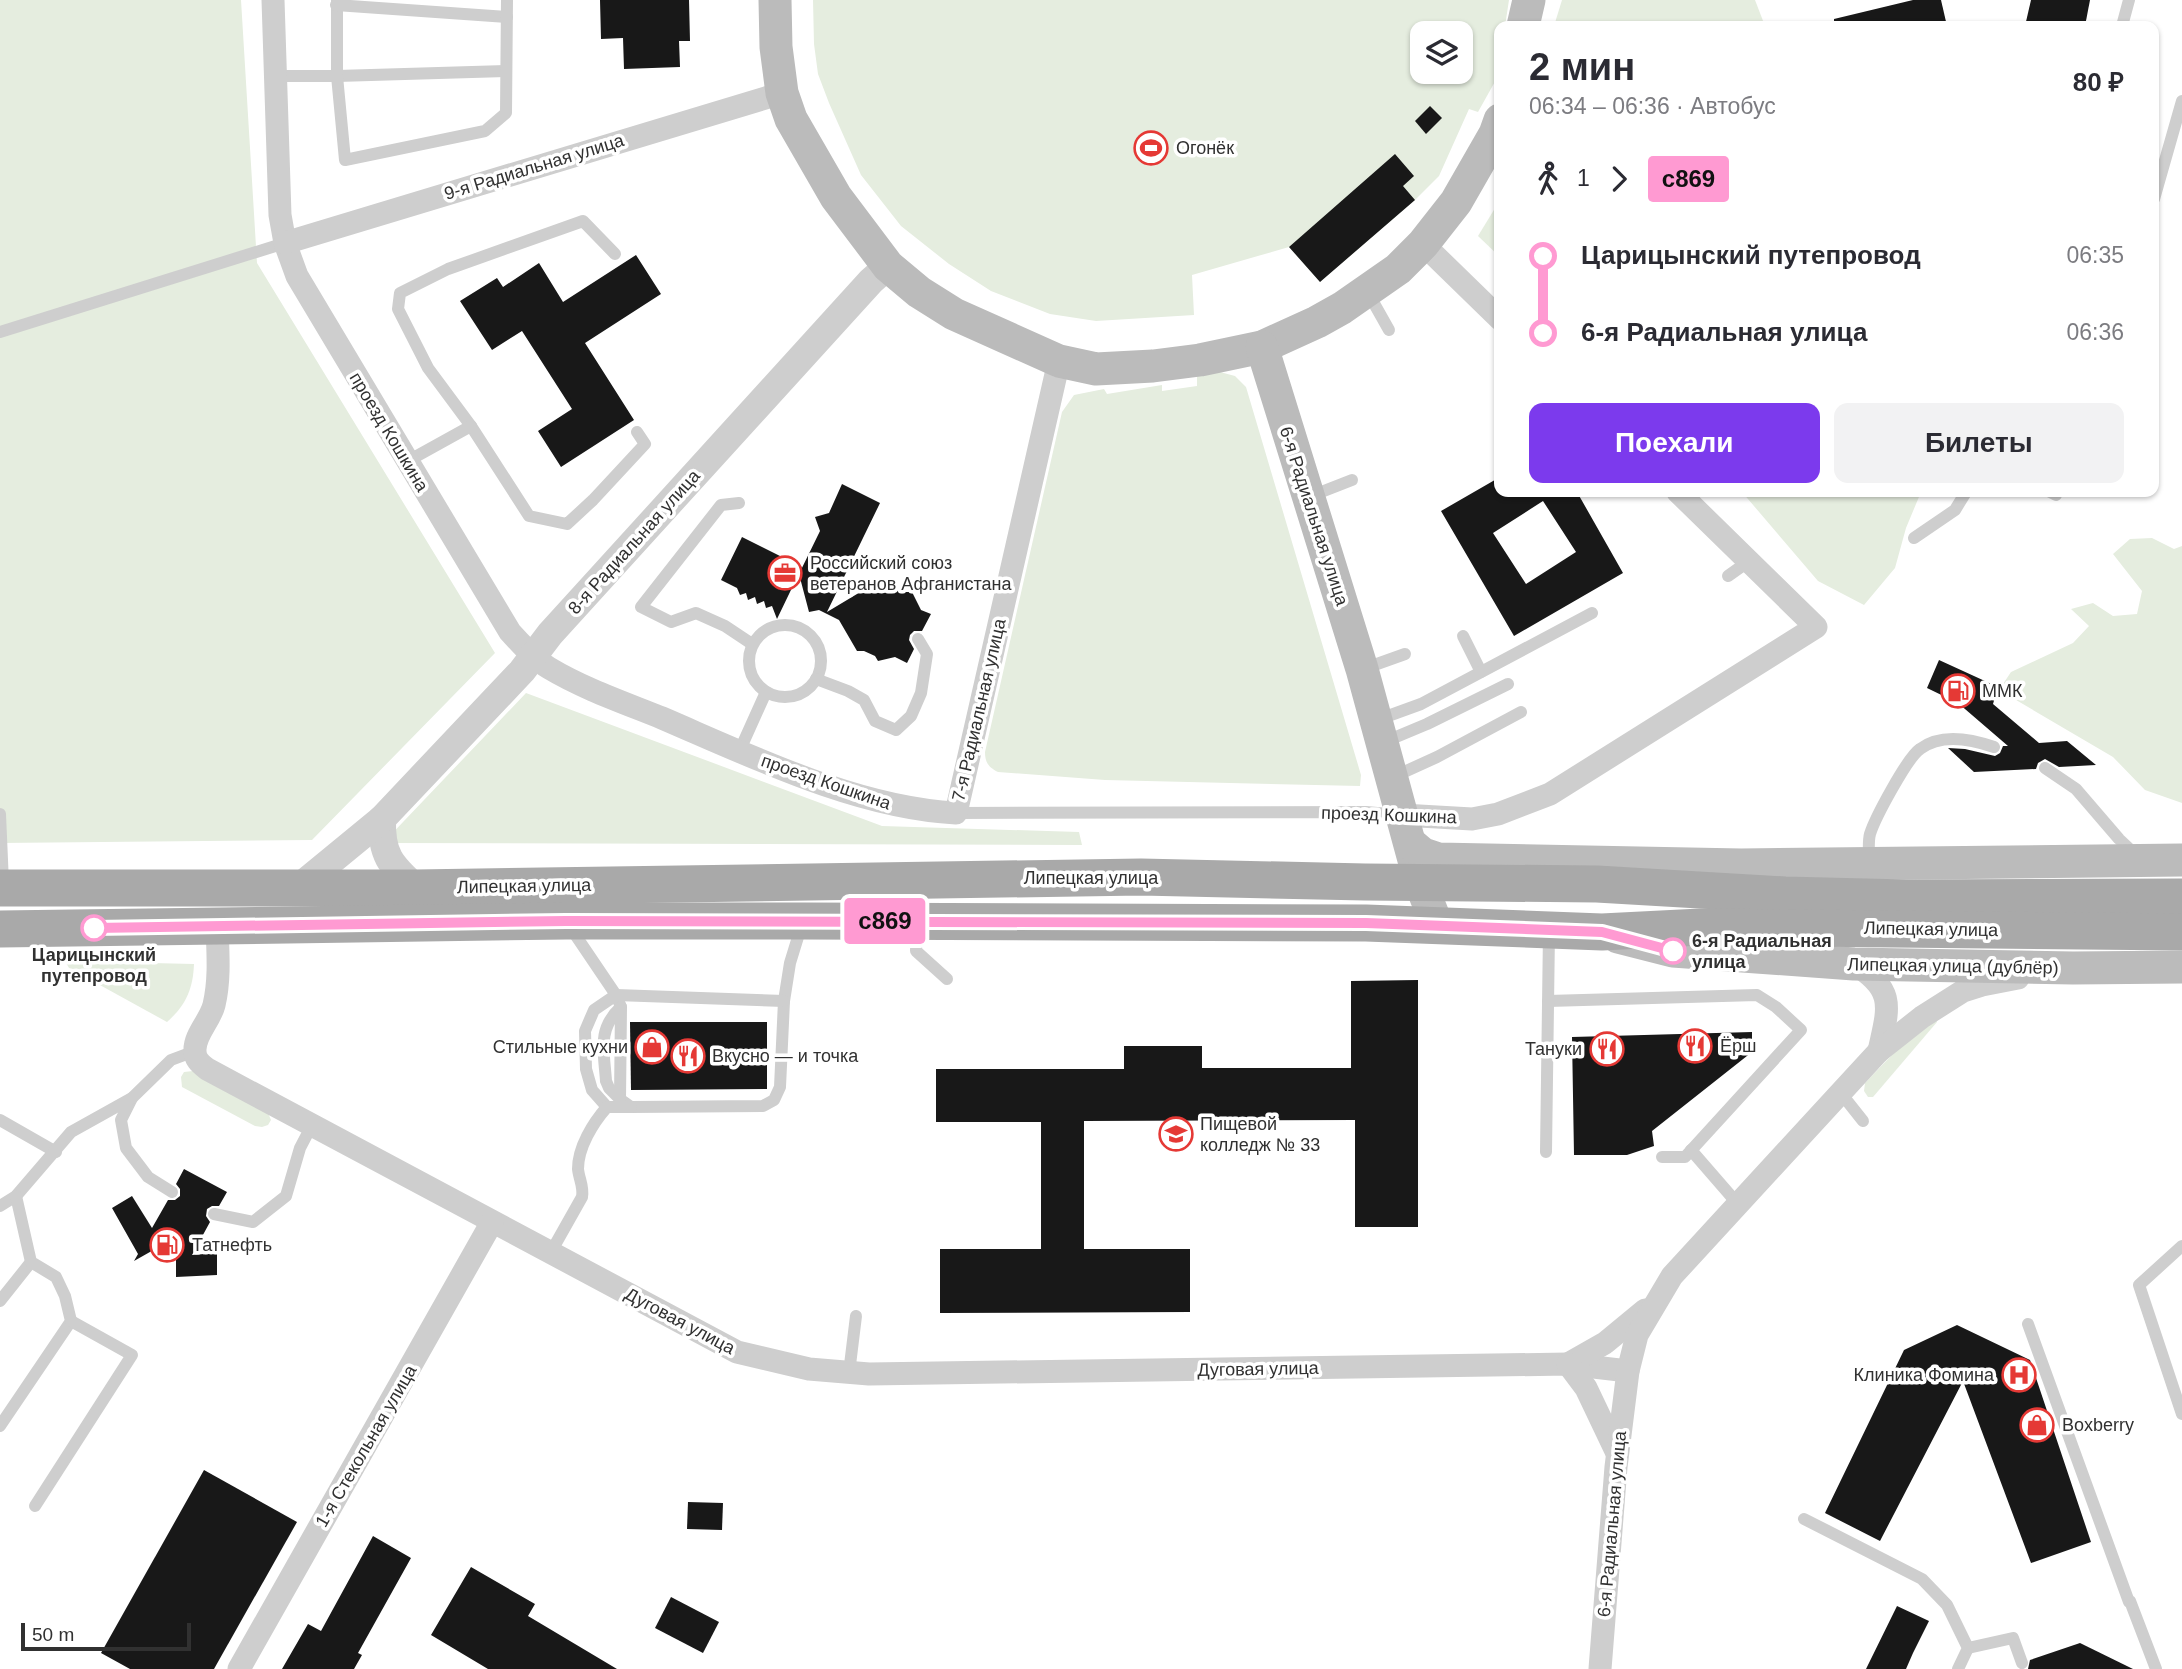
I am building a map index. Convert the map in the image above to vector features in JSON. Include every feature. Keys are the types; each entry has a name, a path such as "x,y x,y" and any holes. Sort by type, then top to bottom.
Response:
{"main road":[{"path":"775,0 776,47 782,93 791,119 836,197 888,266 919,292 954,314 1059,361 1096,369 1200,360 1262,347 1317,322 1398,269 1423,244 1456,202 1494,136"},
{"path":"1524,21 1529,0"},
{"name":"6-я Радиальная улица","path":"1262,347 1362,669 1420,882 1437,925"},
{"path":"1406,829 1423,854 1438,859 1741,865 2182,860"},
{"path":"1597,884 1741,865"},
{"name":"Липецкая улица","path":"1,888 416,888 1141,877 1365,883 1597,884 1785,895 1879,897 2182,897"},
{"name":"Липецкая улица","path":"0,929 566,921 917,921 1354,923 1602,932 1701,927 2182,932"},
{"name":"Липецкая улица (дублёр)","path":"1602,932 1673,951 1854,964 2182,967"}],"street":[{"name":"проезд Кошкина","path":"273,0 280,215 285,243 297,276 510,632 533,657 565,677 739,752 866,798 924,811 956,813"},
{"name":"9-я Радиальная улица","path":"285,243 782,93"},
{"path":"1423,244 1494,313"},
{"name":"8-я Радиальная улица","path":"298,888 382,819 533,657 596,583 871,281 888,266"},
{"name":"7-я Радиальная улица","path":"956,813 1059,361"},
{"path":"1683,497 1749,561"},
{"name":"проезд Кошкина","path":"1406,829 1498,814 1550,794 1816,627 1749,561"},
{"path":"382,819 385,853 391,864 416,888"},
{"path":"195,1051 197,1039 213,1010 217,991 217,927"},
{"path":"1854,964 1867,972 1884,990 1887,1009 1879,1051"},
{"name":"6-я Радиальная улица","path":"1600,1669 1617,1454 1628,1371 1637,1335 1654,1302 1672,1276 1737,1203 1879,1051 1922,1017 1963,991 2073,968"},
{"name":"Дуговая улица","path":"195,1051 198,1061 207,1069 737,1352 809,1369 869,1374 1567,1364 1628,1371"},
{"name":"1-я Стекольная улица","path":"239,1669 492,1222"},
{"name":"Дуговая улица","path":"1567,1364 1605,1343 1654,1302"},
{"path":"1567,1364 1586,1388 1617,1454"}],"lane":[{"path":"507,0 507,17 506,71 506,113 485,131 345,160 337,76 336,3 507,17"},
{"path":"2123,21 2129,0"},
{"path":"275,76 506,71"},
{"path":"2159,182 2182,101"},
{"path":"615,254 583,221 448,270 400,293 398,309 428,368 471,426 529,516 567,524 645,444 637,432"},
{"path":"0,332 285,243"},
{"path":"1367,291 1389,330"},
{"path":"406,461 471,426"},
{"path":"1308,498 1352,480"},
{"path":"1913,538 1955,510 1963,497"},
{"path":"739,503 721,505 641,607 671,622 695,613 725,626 752,644"},
{"path":"1727,576 1749,561"},
{"path":"1380,731 1420,704 1591,613"},
{"path":"778,625 794,626 808,634 818,647 821,663 816,679 794,696 766,692 756,683 750,671 752,644 763,632 778,625"},
{"path":"1463,636 1481,672"},
{"path":"816,679 864,700 875,721 896,730 911,716 921,693 927,654 918,639"},
{"path":"1362,669 1405,653"},
{"path":"1380,731 1427,724 1508,684"},
{"path":"739,752 766,692"},
{"path":"1392,777 1437,757 1521,712"},
{"path":"1869,862 1869,835 1903,770 1920,749 1941,741 1968,738 1994,747"},
{"path":"2045,768 2076,789 2119,839 2141,859"},
{"name":"проезд Кошкина","path":"956,813 1366,812 1406,829"},
{"path":"0,814 1,888"},
{"path":"566,921 616,995 621,1007 625,1103"},
{"path":"551,1252 582,1198 583,1189 578,1169 585,1143 593,1123 607,1107 625,1103 763,1106 774,1100 780,1087 784,1001 790,963 803,921"},
{"path":"917,921 916,951 947,979"},
{"path":"1546,1152 1549,931"},
{"path":"607,1107 592,1090 586,1069 585,1031 594,1010 616,995 784,1001"},
{"path":"1548,1001 1757,995 1776,1007 1801,1030 1685,1157 1662,1157"},
{"path":"0,1206 16,1196 71,1132 132,1098 171,1060 195,1051"},
{"path":"1840,1092 1863,1121"},
{"path":"132,1098 121,1120 126,1148 148,1177 172,1192"},
{"path":"0,1120 56,1152"},
{"path":"214,1214 253,1222 286,1196 300,1148 312,1125"},
{"path":"1691,1150 1737,1203"},
{"path":"16,1196 31,1262 56,1277 65,1296 71,1321 132,1355 35,1506"},
{"path":"2182,1246 2139,1285 2182,1414"},
{"path":"0,1301 31,1262"},
{"path":"849,1373 856,1316"},
{"path":"0,1426 71,1321"},
{"path":"2028,1324 2156,1669"},
{"path":"1804,1519 1922,1579 1947,1605 1968,1648"},
{"path":"1968,1648 2014,1638 2022,1663"},
{"path":"1958,1669 1968,1648"}],"shaded area":[{"path":"0,0 241,0 257,263 495,653 312,840 0,843"},
{"name":"Огонёк","path":"813,0 1509,0 1506,21 1494,21 1494,83 1478,112 1469,109 1439,176 1415,200 1320,282 1289,247 1192,275 1194,315 1096,321 1050,314 991,291 949,264 901,226 861,175 818,74"},
{"path":"1562,0 1755,0 1763,21 1556,21"},
{"path":"1494,210 1494,251 1478,236"},
{"path":"1220,372 1235,376 1246,387 1361,775 1360,786 1105,780 998,772 988,764 985,752 1062,412 1074,395 1104,389 1107,394 1162,385 1162,391 1197,386 1197,376"},
{"path":"1746,497 1919,497 1906,528 1895,568 1864,605 1818,581"},
{"path":"2152,538 2174,549 2182,546 2182,803 2145,790 2113,757 1999,690 2011,672 2073,643 2089,626 2071,609 2093,603 2113,616 2137,614 2142,591 2113,554 2130,539"},
{"path":"526,693 882,826 1079,832 1082,845 383,843"},
{"path":"65,961 194,964 187,996 167,1022 69,968"},
{"path":"1936,1018 1937,1022 1873,1097 1868,1097 1864,1091 1865,1083 1911,1035"},
{"path":"193,1071 268,1113 271,1120 268,1125 255,1126 182,1087 181,1077 184,1072"}],"building":[{"path":"600,0 689,0 690,41 679,41 680,67 624,69 623,38 601,39"},
{"path":"1913,0 1941,0 1946,21 1834,21"},
{"path":"2031,0 2090,0 2086,21 2026,21"},
{"path":"1430,106 1442,118 1426,134 1415,121"},
{"path":"1395,154 1414,176 1403,186 1415,200 1320,282 1289,247"},
{"path":"636,255 661,294 585,343 634,420 561,467 538,431 572,409 522,331 492,350 460,301 497,278 503,287 539,263 563,302"},
{"path":"1494,480 1494,497 1580,497 1623,573 1514,636 1441,511","holes":["1543,501 1576,552 1526,584 1493,533"]},
{"name":"Российский союз ветеранов Афганистана","path":"842,484 880,503 827,612 872,585 892,581 895,587 912,592 921,610 931,614 922,631 914,631 910,635 909,640 914,649 907,663 895,657 878,661 875,656 857,651 839,620 819,610 809,612 799,574 820,531 815,517 829,513"},
{"path":"742,537 802,567 777,619 772,606 766,608 764,601 757,604 755,597 748,600 746,593 740,595 737,588 721,580"},
{"path":"1939,660 1998,687 1993,704 2039,743 2067,741 2096,765 2059,767 2045,759 2038,763 2036,769 1974,772 1948,748 1995,756 2003,746 2008,746 1958,703 1927,688"},
{"path":"1418,980 1418,1227 1355,1227 1355,1120 1084,1121 1084,1249 1190,1249 1190,1312 940,1313 940,1249 1041,1249 1041,1122 936,1122 936,1069 1124,1069 1124,1046 1202,1046 1202,1068 1351,1068 1351,981"},
{"path":"630,1022 767,1022 767,1089 631,1090"},
{"path":"1752,1032 1752,1052 1652,1131 1654,1146 1627,1155 1574,1155 1572,1037"},
{"path":"184,1169 227,1192 219,1206 207,1209 206,1216 210,1222 192,1255 217,1253 217,1275 176,1277 176,1260 157,1248 134,1261 138,1254 112,1208 132,1196 152,1228 168,1200 175,1200 180,1196 180,1189 176,1184"},
{"path":"1957,1325 2030,1360 2091,1542 2031,1563 1963,1381 1880,1541 1825,1513 1904,1350"},
{"path":"204,1470 297,1522 214,1669 130,1669 101,1653"},
{"path":"688,1502 723,1503 722,1530 687,1529"},
{"path":"373,1536 411,1558 358,1653 362,1655 354,1669 282,1669 308,1624 321,1631"},
{"path":"471,1567 535,1604 528,1616 617,1669 488,1669 431,1635"},
{"path":"671,1597 719,1622 703,1653 655,1628"},
{"path":"1897,1606 1929,1621 1906,1669 1866,1669"},
{"path":"2080,1643 2133,1669 2028,1669 2030,1660"}],"bus line":[{"name":"с869","path":"94,928 566,921 1366,923 1602,932 1673,951"}],"place":[{"name":"Огонёк","path":"1151,148"},
{"name":"Российский союз ветеранов Афганистана","path":"785,573"},
{"name":"ММК","path":"1958,691"},
{"name":"Царицынский путепровод","path":"94,928"},
{"name":"6-я Радиальная улица","path":"1673,951"},
{"name":"Ёрш","path":"1695,1046"},
{"name":"Стильные кухни","path":"652,1047"},
{"name":"Тануки","path":"1607,1049"},
{"name":"Вкусно — и точка","path":"688,1056"},
{"name":"Пищевой колледж № 33","path":"1176,1134"},
{"name":"Татнефть","path":"167,1245"},
{"name":"Клиника Фомина","path":"2019,1375"},
{"name":"Boxberry","path":"2037,1425"}]}
